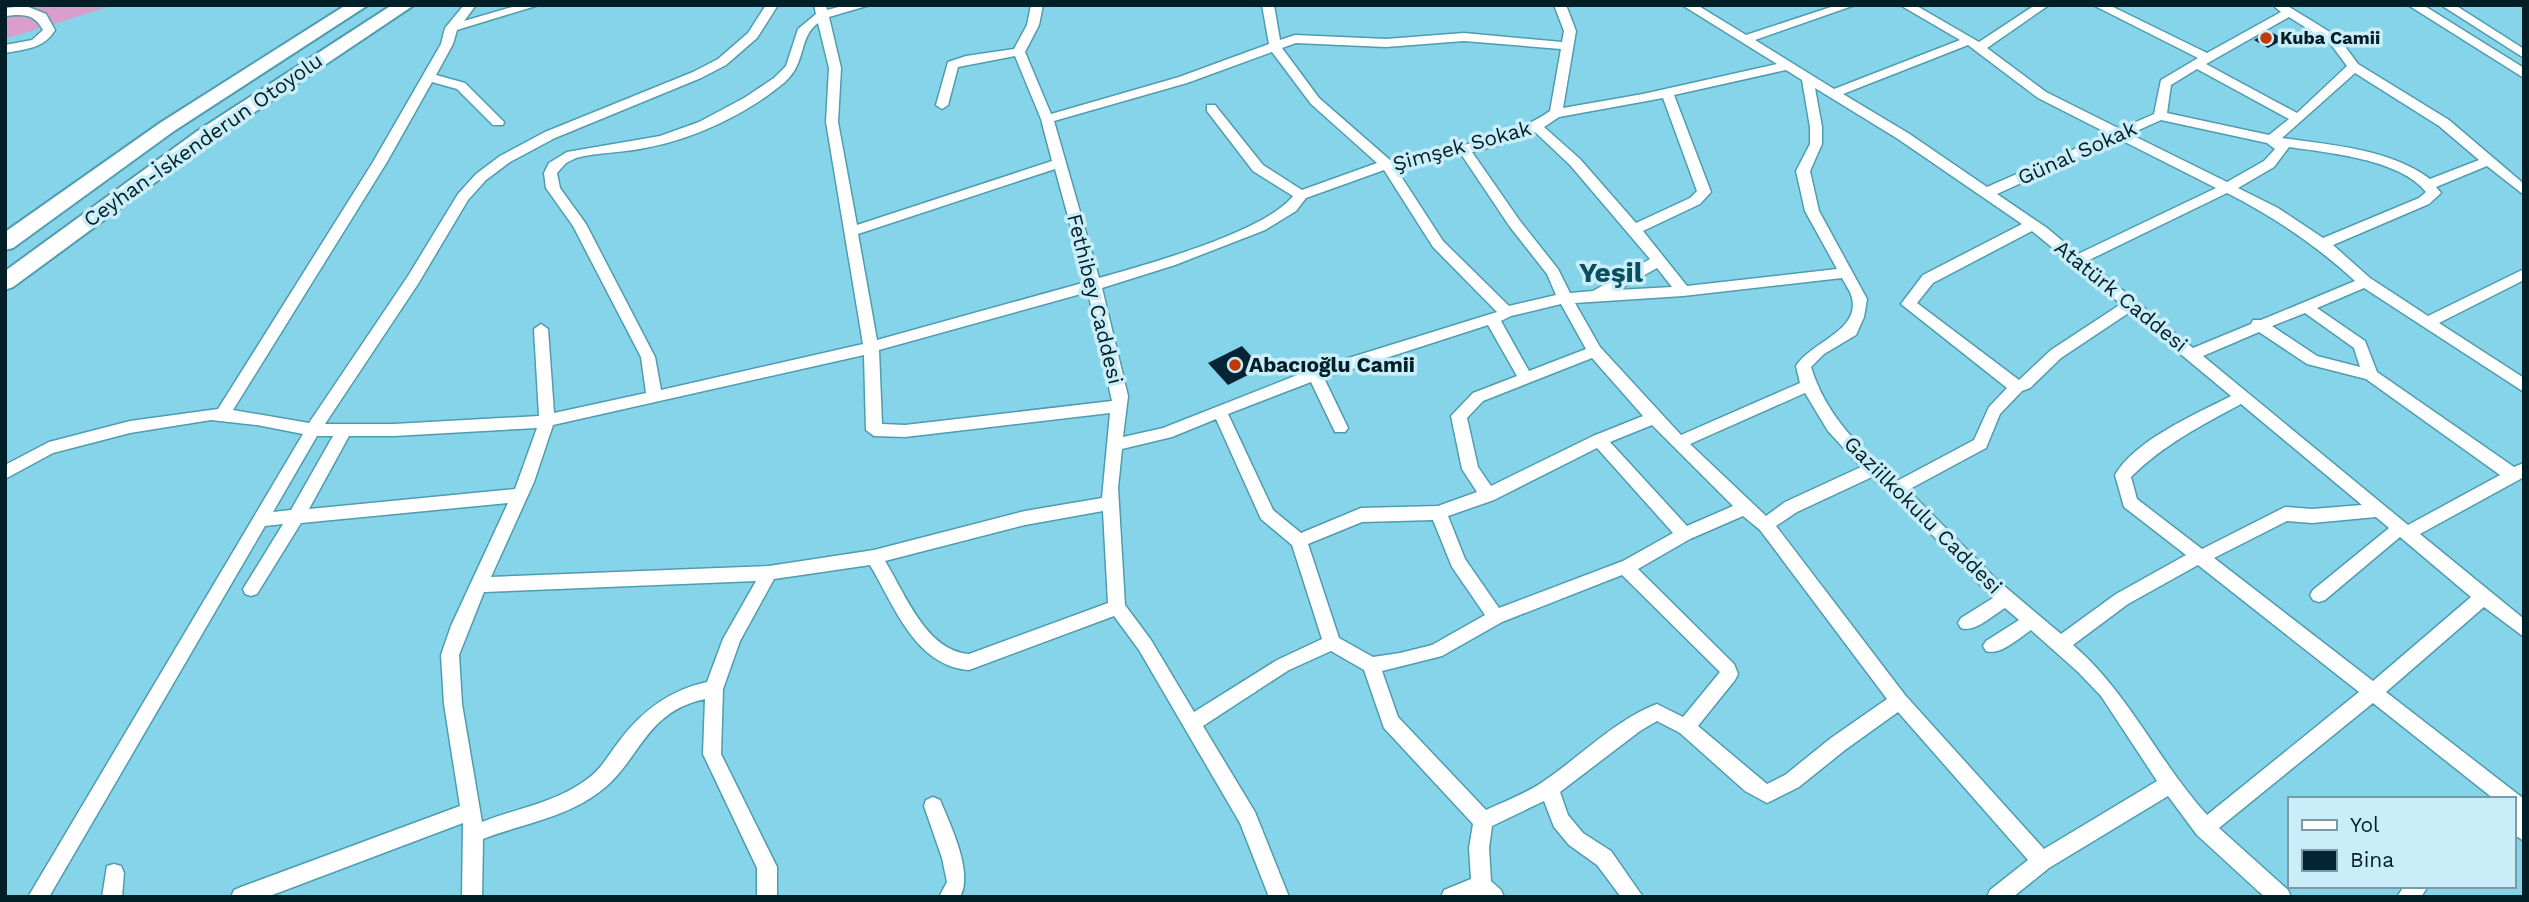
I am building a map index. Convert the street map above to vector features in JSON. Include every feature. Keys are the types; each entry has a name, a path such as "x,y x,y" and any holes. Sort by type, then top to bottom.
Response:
{"highway":[{"name":"Ceyhan-İskenderun Otoyolu","path":"5,243 167,127 359,5"},
{"name":"Ceyhan-İskenderun Otoyolu","path":"5,282 203,137 405,5"}],"street":[{"path":"222,415 380,162 447,44 451,29 470,5"},
{"path":"451,29 533,5"},
{"path":"38,897 313,430 413,280 463,197 481,177 505,159 550,135 722,62 753,35 772,5"},
{"path":"654,395 648,357 579,224 567,205 553,191 549,181 552,169 568,155 649,143 722,116 792,68 801,34 820,10 864,5"},
{"path":"942,105 952,65 1020,52 1033,25 1037,5"},
{"path":"1268,5 1275,46 1315,101 1387,165 1438,244 1499,315 1526,379"},
{"name":"Şimşek Sokak","path":"1301,195 1387,165 1464,149 1538,128 1556,113 1568,46 1570,31 1560,5"},
{"name":"Atatürk Caddesi","path":"1688,5 1834,93 2032,225 2132,304 2524,630"},
{"path":"1744,40 1849,5"},
{"path":"1906,5 1974,44 2042,95 2273,211 2322,243 2365,282 2524,386"},
{"path":"1834,93 1974,44 2043,5"},
{"path":"2099,5 2202,61 2298,119"},
{"path":"2414,5 2524,74"},
{"path":"2430,5 2524,65"},
{"path":"2447,5 2524,54"},
{"path":"2285,9 2333,40 2354,67 2444,123 2524,191"},
{"name":"Günal Sokak","path":"1986,193 2120,136 2160,116 2165,83 2285,9"},
{"path":"5,12 26,10 42,17 49,30 46,37 38,42 5,49"},
{"path":"820,10 835,68 832,122 871,348 874,430 880,432 1118,406"},
{"path":"1047,119 1183,80 1295,39 1386,43 1464,37 1568,46"},
{"name":"Fethibey Caddesi","path":"1020,52 1047,119 1060,163 1094,285 1120,396 1111,503 1117,607"},
{"path":"1556,113 1668,95 1710,82 1787,66"},
{"path":"2271,139 2298,119 2354,67"},
{"path":"429,77 461,86 498,122"},
{"path":"1679,442 1807,386 1803,366 1819,350 1851,331 1857,317 1860,299 1812,211 1803,171 1816,144 1808,79"},
{"path":"1633,229 1695,201 1704,192 1668,95"},
{"path":"5,473 50,448 130,427 211,414 313,430 548,421 871,348 1170,262 1260,227 1290,208 1301,195 1258,168 1211,108"},
{"path":"2160,116 2388,161 2431,184 2434,193 2424,201 2322,243"},
{"path":"1538,128 1575,162 1660,260 1683,291"},
{"path":"2077,260 2227,188 2269,164 2283,148 2271,139"},
{"path":"1464,149 1515,224 1553,272 1564,298 1595,351 1654,418 1745,508 1766,525 1899,701 2042,862"},
{"path":"2431,184 2488,161"},
{"path":"850,232 1060,163"},
{"path":"2017,387 1908,304 1928,279 2032,225"},
{"path":"1594,296 1660,260"},
{"path":"1115,445 1166,433 1315,374 1499,315 1564,298 1683,291 1845,272"},
{"path":"2426,323 2524,274"},
{"path":"2192,354 2258,324 2365,282"},
{"path":"1896,489 1980,444 1994,411 2017,387 2025,384 2056,354 2132,304"},
{"path":"2305,306 2360,345 2371,375"},
{"path":"2258,324 2312,360 2371,375 2398,396 2519,472"},
{"path":"472,897 474,834 453,704 450,655 520,495 548,421 541,329"},
{"path":"1488,495 1470,469 1459,416 1478,397 1595,351"},
{"path":"1315,374 1340,428"},
{"name":"Gaziilkokulu Caddesi","path":"1807,386 1842,437 1873,469 2007,598 2099,681 2204,829 2281,897"},
{"path":"2243,396 2168,436 2138,458 2123,475 2130,502 2506,797"},
{"path":"1220,412 1267,514 1299,541 1332,643 1371,665 1436,652 1496,617 1617,569 1626,568 1684,534 1745,508"},
{"path":"1299,541 1361,515 1438,513 1488,495 1599,440 1654,418"},
{"path":"251,589 296,517 344,430"},
{"path":"1599,440 1684,534"},
{"path":"1766,525 1791,508 1873,469"},
{"path":"2319,595 2404,530 2519,472"},
{"path":"259,520 520,495"},
{"path":"479,585 769,573 874,557 1025,518 1111,503"},
{"path":"2061,644 2122,599 2186,562 2202,558 2285,514 2312,516 2379,510"},
{"path":"1438,513 1458,562 1496,617"},
{"path":"874,557 924,641 955,661 969,662 1117,607 1145,645 1248,818 1279,897"},
{"path":"1626,568 1728,669 1729,674 1723,685 1686,727"},
{"path":"767,897 767,866 712,754 714,689 732,639 769,573"},
{"path":"2204,829 2372,694 2484,596"},
{"path":"1967,623 2007,598"},
{"path":"1992,646 2033,620"},
{"path":"1192,723 1283,665 1332,643"},
{"path":"1371,665 1390,722 1483,821"},
{"path":"474,834 498,823 545,810 592,788 609,771 628,744 665,706 687,694 714,689"},
{"path":"1483,821 1549,789 1634,724 1657,712 1686,727 1752,785 1767,794 1792,781 1899,701"},
{"path":"1997,897 2042,862 2170,784"},
{"path":"1549,789 1561,821 1576,839 1604,858 1633,897"},
{"path":"933,806 952,858 957,884 949,897"},
{"path":"241,897 469,812"},
{"path":"1451,897 1488,891 1479,848 1483,821"},
{"path":"112,897 114,873"}],"shaded area":[{"path":"5,5 114,5 5,39"}],"building":[{"name":"Kuba Camii","path":"2269,31 2284,39 2268,48 2254,40"},
{"name":"Abacıoğlu Camii","path":"1242,346 1262,368 1228,385 1208,363"}],"place":[{"name":"Kuba Camii","path":"2266,38"},
{"name":"Abacıoğlu Camii","path":"1235,365"}],"district":[{"name":"Yeşil","path":"1611,272"}]}
